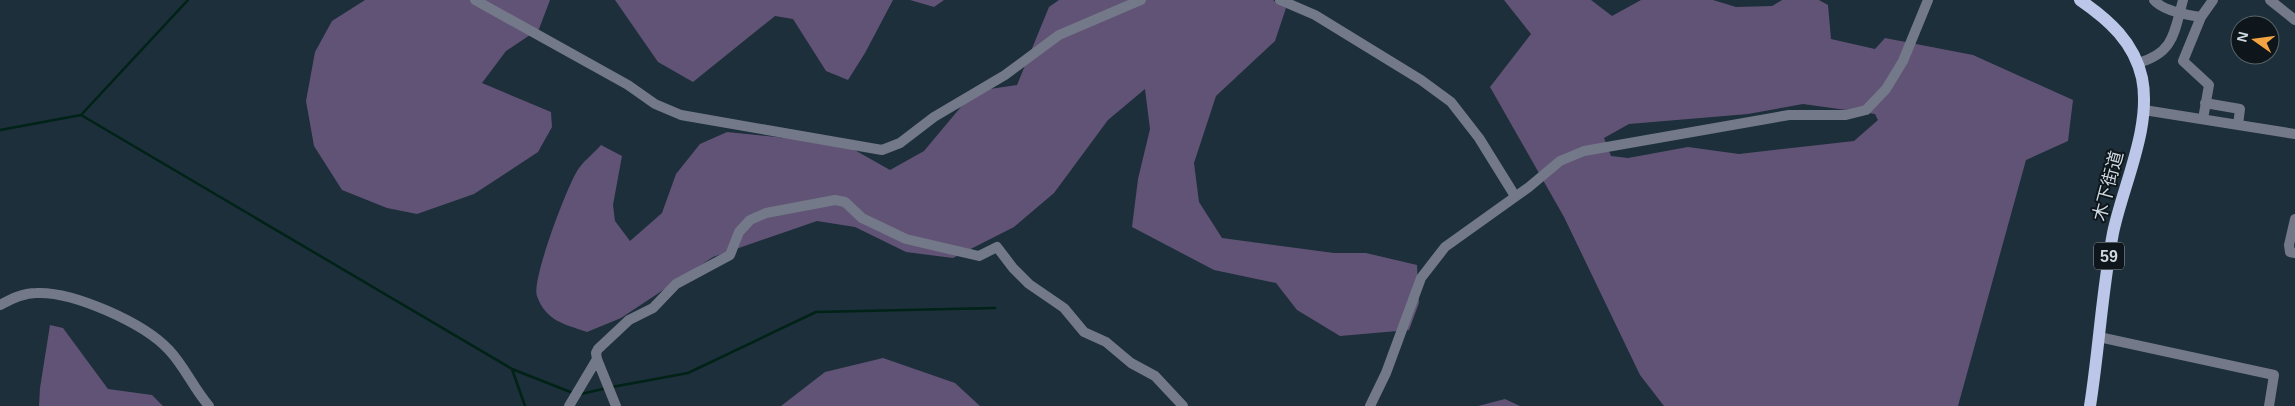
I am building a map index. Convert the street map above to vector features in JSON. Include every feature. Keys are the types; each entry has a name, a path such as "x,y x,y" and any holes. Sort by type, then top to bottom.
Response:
{"main road":[{"name":"木下街道","path":"2080,0 2120,32 2138,64 2142,80 2144,110 2140,133 2113,232 2090,406"}],"street":[{"path":"475,0 628,85 655,104 681,115 882,150 900,143 934,117 1005,75 1059,35 1141,0"},
{"path":"1280,0 1315,15 1421,80 1451,102 1480,138 1515,196"},
{"path":"1370,406 1386,373 1421,278 1446,246 1560,161 1584,151 1789,115 1846,115 1866,110 1886,89 1903,61 1928,0"},
{"path":"2154,0 2157,4 2180,13 2201,18"},
{"path":"2138,64 2155,59 2166,50 2173,36 2183,0"},
{"path":"2203,119 2209,85 2183,62 2201,18 2213,0"},
{"path":"2270,0 2295,20"},
{"path":"2205,103 2240,109 2238,124"},
{"path":"2144,110 2295,134"},
{"path":"616,406 597,359 596,353 598,349 629,320 653,308 676,284 730,255 739,232 750,220 766,213 835,200 845,202 862,218 906,239 979,256 997,247 1013,268 1030,284 1064,308 1084,332 1106,342 1131,363 1155,376 1183,406"},
{"path":"2295,219 2289,245 2290,252 2295,253"},
{"path":"0,305 24,294 44,293 89,304 130,320 150,332 169,350 209,406"},
{"path":"2099,337 2274,375 2269,406"},
{"path":"569,406 597,359"}],"shaded area":[{"path":"365,0 550,0 539,29 506,51 482,83 551,112 552,127 538,152 474,194 417,214 387,208 342,190 314,146 306,101 315,52 332,21"},
{"path":"615,0 893,0 865,53 848,80 826,71 793,19 775,16 693,82 658,62"},
{"path":"910,0 944,0 934,7"},
{"path":"1059,0 1273,0 1286,8 1275,41 1216,96 1194,163 1199,202 1222,238 1334,253 1366,253 1417,265 1419,303 1409,330 1340,336 1297,310 1276,283 1214,270 1132,227 1138,179 1150,129 1145,89 1108,120 1054,193 1014,227 953,258 906,252 855,227 817,221 713,257 621,318 587,332 557,320 545,311 537,296 539,273 544,255 558,215 578,169 601,145 622,156 613,205 615,221 630,241 662,213 676,174 700,144 727,132 844,144 890,170 924,151 965,102 983,90 1017,85 1049,7"},
{"path":"1504,0 1591,0 1612,16 1641,0 1713,0 1736,7 1772,6 1782,0 1819,0 1828,5 1831,39 1875,49 1885,38 1973,55 2073,100 2068,141 2026,160 1958,406 1664,406 1640,375 1564,217 1490,87 1531,34","holes":["1803,104 1875,114 1878,120 1854,141 1739,154 1688,147 1628,158 1611,156 1604,138 1629,124 1748,114"]},
{"path":"50,325 63,328 108,389 152,395 163,406 39,406"},
{"path":"883,358 955,383 980,406 781,406 825,372"},
{"path":"1505,399 1520,406 1478,406"}],"waterway":[{"path":"0,130 81,115 188,0"},
{"path":"81,115 512,369 573,393"},
{"path":"612,387 688,373 816,312 995,308"},
{"path":"512,369 525,406"},
{"path":"581,394 607,388"}]}
